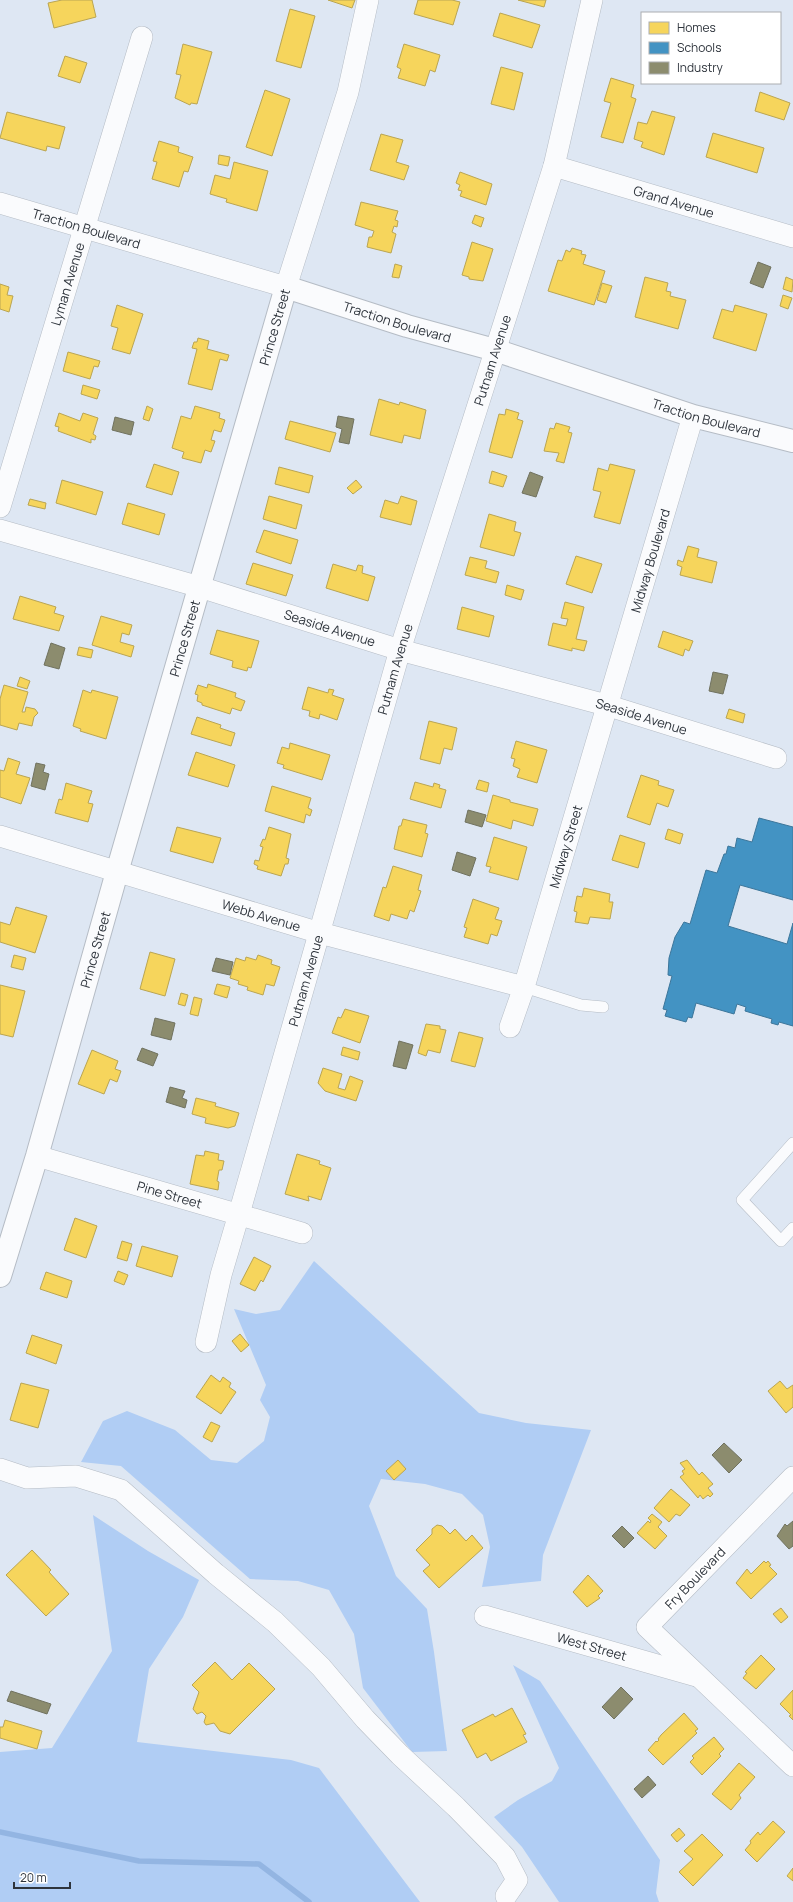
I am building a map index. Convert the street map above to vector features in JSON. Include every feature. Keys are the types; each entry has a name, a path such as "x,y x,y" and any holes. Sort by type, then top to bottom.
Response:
{"street":[{"name":"Prince Street","path":"0,1276 37,1156 117,872 286,287 348,92 368,0"},
{"name":"Putnam Avenue","path":"206,1342 220,1275 240,1214 400,650 554,166 592,0"},
{"name":"Lyman Avenue","path":"0,507 142,37"},
{"name":"Grand Avenue","path":"554,166 793,237"},
{"name":"Traction Boulevard","path":"0,203 286,287 406,326 495,350 692,416 793,441"},
{"name":"Midway Boulevard","path":"606,705 692,416"},
{"name":"Seaside Avenue","path":"0,530 200,587 400,650 606,705 776,758"},
{"name":"Midway Street","path":"510,1027 524,986 606,705"},
{"name":"Webb Avenue","path":"0,836 320,933 524,986"},
{"name":"Pine Street","path":"37,1156 302,1233"},
{"path":"0,1469 27,1478 76,1476 121,1490 216,1574 275,1622 315,1661 365,1719 400,1755 456,1807 505,1857 517,1880 506,1896"},
{"name":"Fry Boulevard","path":"698,1677 647,1627 793,1477"},
{"name":"West Street","path":"486,1616 698,1677"},
{"path":"698,1677 793,1766"}],"lane":[{"path":"524,986 580,1005 603,1006"},
{"path":"793,1143 742,1200 781,1241 793,1228"}],"shaded area":[{"path":"314,1261 479,1413 526,1423 591,1430 543,1555 541,1581 482,1587 490,1547 483,1515 462,1494 425,1484 381,1479 369,1506 396,1576 427,1609 447,1751 412,1752 363,1688 354,1634 329,1590 298,1581 250,1579 121,1466 81,1462 103,1421 127,1411 175,1430 211,1460 237,1463 264,1441 270,1417 260,1400 266,1385 234,1309 256,1314 280,1310"},
{"path":"93,1515 148,1551 199,1580 183,1617 149,1669 137,1742 291,1760 319,1768 420,1902 0,1902 0,1752 52,1748 112,1651"},
{"path":"513,1665 540,1681 660,1860 656,1893 659,1902 559,1902 522,1847 494,1817 518,1800 552,1781 559,1768"}],"building: Homes":[{"path":"62,0 92,0 96,17 54,28 48,3"},
{"path":"328,0 355,0 352,8"},
{"path":"418,0 452,0 460,2 453,25 414,14"},
{"path":"518,0 546,0 544,7"},
{"path":"290,9 315,16 301,68 276,61"},
{"path":"500,13 540,25 532,48 493,36"},
{"path":"183,44 212,52 197,104 191,103 190,105 175,98 181,75 176,74"},
{"path":"404,44 440,55 435,72 430,70 425,86 398,78 401,69 397,67"},
{"path":"65,56 87,63 80,83 58,76"},
{"path":"501,67 523,73 514,110 491,104"},
{"path":"611,78 634,85 631,97 636,99 623,143 601,137 611,103 604,101"},
{"path":"265,90 290,99 272,156 246,147"},
{"path":"760,92 790,103 784,120 755,111"},
{"path":"652,111 675,117 664,155 641,147 643,142 634,139 638,122 647,124"},
{"path":"7,112 65,127 59,149 47,146 46,151 0,138"},
{"path":"713,133 764,148 757,173 706,157"},
{"path":"381,134 403,140 396,162 409,166 404,180 370,170"},
{"path":"159,141 179,147 178,152 193,157 188,172 184,171 179,187 152,179 157,162 153,161"},
{"path":"219,155 230,157 228,166 218,164"},
{"path":"234,162 268,171 257,211 226,202 227,199 210,194 215,175 230,179"},
{"path":"460,172 492,184 486,205 460,196 462,191 458,190 460,185 456,183"},
{"path":"361,202 398,211 395,220 398,221 397,227 394,226 392,232 396,234 391,253 367,247 369,237 372,237 374,231 355,225"},
{"path":"475,215 484,218 481,227 472,223"},
{"path":"472,242 493,249 483,281 469,279 469,277 462,275"},
{"path":"572,248 582,251 581,254 586,255 583,264 605,271 594,305 548,291 558,260 562,261 566,250 570,252"},
{"path":"395,264 402,266 399,278 392,277"},
{"path":"645,277 668,283 666,291 671,292 670,296 686,300 678,329 635,317"},
{"path":"786,277 793,280 792,292 783,289"},
{"path":"602,283 612,286 606,303 597,300"},
{"path":"0,284 9,287 7,295 13,296 9,312 0,309"},
{"path":"783,295 792,298 788,309 780,306"},
{"path":"117,305 143,314 130,354 112,349 118,328 111,326"},
{"path":"735,305 767,314 756,351 713,338 722,309 733,312"},
{"path":"198,338 209,341 207,349 229,355 227,361 220,359 212,390 188,384 197,349 192,348 194,342 197,342"},
{"path":"68,352 100,361 98,367 94,366 90,379 63,371"},
{"path":"83,385 100,390 97,399 81,394"},
{"path":"379,399 399,405 400,402 426,410 420,439 404,435 402,443 370,435"},
{"path":"147,406 153,409 149,421 143,419"},
{"path":"195,406 220,413 219,418 225,420 221,432 214,430 211,440 215,441 211,452 205,450 201,463 182,458 184,452 172,448 181,416 191,419"},
{"path":"506,409 519,413 517,419 523,421 512,458 489,452 499,414 505,415"},
{"path":"59,413 80,421 83,413 98,418 93,434 96,436 95,440 91,439 91,443 58,431 59,427 55,426"},
{"path":"290,421 336,433 330,452 285,439"},
{"path":"556,423 570,427 568,432 572,433 564,463 556,461 559,453 544,451 550,428 554,429"},
{"path":"154,464 179,472 172,495 146,487"},
{"path":"610,464 635,470 620,524 594,517 601,492 593,490 598,468 608,471"},
{"path":"279,467 313,476 309,493 275,484"},
{"path":"492,471 507,476 503,487 489,483"},
{"path":"62,480 103,492 96,515 56,503"},
{"path":"356,480 362,487 353,494 347,488"},
{"path":"269,496 302,505 296,529 263,519"},
{"path":"401,496 417,501 411,525 380,517 385,500 398,504"},
{"path":"30,499 46,503 45,509 28,505"},
{"path":"128,503 165,514 159,535 122,524"},
{"path":"489,514 516,522 514,531 521,533 514,556 480,547"},
{"path":"264,530 298,540 291,564 256,552"},
{"path":"688,546 699,549 697,557 717,562 712,583 680,575 682,567 677,565 678,560 683,562"},
{"path":"576,556 602,564 592,593 566,584"},
{"path":"470,557 487,561 485,568 499,572 496,583 465,575"},
{"path":"253,563 293,575 286,596 246,584"},
{"path":"333,564 356,571 358,565 363,566 362,573 375,577 368,601 326,588"},
{"path":"507,585 524,590 521,600 505,595"},
{"path":"20,596 56,607 54,613 64,616 59,631 13,619"},
{"path":"565,602 584,607 576,639 587,641 584,651 572,648 572,651 548,645 553,623 566,626 568,619 561,618"},
{"path":"462,607 494,616 489,637 457,629"},
{"path":"101,616 132,625 129,635 122,633 120,642 134,646 131,657 92,645"},
{"path":"217,630 259,641 251,668 248,667 247,671 232,667 233,661 210,654"},
{"path":"663,631 693,641 689,651 685,649 683,656 658,647"},
{"path":"79,647 93,650 91,658 77,655"},
{"path":"20,677 30,681 27,689 17,686"},
{"path":"208,684 236,693 235,697 245,701 241,711 232,708 230,714 202,705 202,703 197,701 198,695 195,694 198,685 207,688"},
{"path":"4,685 28,692 22,712 25,712 26,707 35,709 38,713 34,717 32,726 19,723 17,730 0,725 0,699"},
{"path":"308,687 328,693 329,689 334,690 332,695 344,699 337,720 320,714 319,719 309,716 310,711 302,709"},
{"path":"83,690 91,693 92,690 118,697 106,739 80,731 81,729 73,726"},
{"path":"729,709 745,714 743,723 726,718"},
{"path":"197,717 221,725 220,728 235,733 231,746 191,734"},
{"path":"429,721 457,728 452,750 444,748 440,764 420,759"},
{"path":"516,741 547,750 537,783 517,777 520,769 513,766 515,759 511,758"},
{"path":"290,743 330,755 322,780 283,768 284,765 277,763 282,747 289,749"},
{"path":"196,752 235,765 228,787 188,775"},
{"path":"8,758 20,762 16,774 30,778 21,804 0,797 0,770 4,771"},
{"path":"641,775 659,781 658,785 674,790 668,807 657,803 650,825 627,817"},
{"path":"479,780 489,783 487,792 476,789"},
{"path":"415,782 433,787 434,783 440,785 439,788 446,790 441,808 410,799"},
{"path":"66,783 92,791 88,803 93,804 88,822 55,813 59,799 62,800"},
{"path":"272,786 311,798 308,808 312,810 310,816 306,814 304,823 265,811"},
{"path":"493,795 510,800 510,802 538,809 533,826 513,820 511,829 486,821"},
{"path":"403,819 427,825 425,833 428,834 422,857 394,849 399,826 401,826"},
{"path":"177,827 221,838 213,863 170,851"},
{"path":"269,827 291,834 286,858 289,859 288,864 285,864 281,876 257,869 258,866 254,864 255,860 259,861 263,847 260,846 263,839 265,840"},
{"path":"668,829 683,834 680,844 665,839"},
{"path":"620,835 645,843 638,868 612,860"},
{"path":"494,837 527,847 518,880 489,872 491,867 486,866"},
{"path":"393,866 422,875 418,890 421,891 414,912 410,910 407,919 391,914 389,921 374,916 383,887 386,888"},
{"path":"584,888 610,894 609,902 613,902 610,919 590,917 588,924 575,922 577,912 574,911 577,896 582,897"},
{"path":"473,899 499,908 495,919 502,921 497,936 491,934 488,944 464,937 467,928 464,927"},
{"path":"16,907 47,916 35,953 0,942 0,922 10,925"},
{"path":"150,952 175,959 165,996 140,989"},
{"path":"14,955 26,958 23,970 11,967"},
{"path":"258,955 272,960 271,964 280,967 274,986 266,984 263,995 247,990 248,987 238,984 239,981 230,978 236,958 245,961 246,957 256,960"},
{"path":"217,984 230,987 227,998 214,994"},
{"path":"0,985 25,991 13,1037 0,1034"},
{"path":"181,993 188,995 185,1006 178,1004"},
{"path":"194,997 202,999 198,1016 190,1014"},
{"path":"345,1009 369,1016 360,1043 332,1033 338,1017 341,1018"},
{"path":"426,1024 440,1026 440,1029 446,1030 440,1053 428,1050 426,1056 418,1053"},
{"path":"459,1032 483,1038 475,1067 451,1061"},
{"path":"343,1047 360,1052 358,1060 341,1055"},
{"path":"92,1050 118,1061 115,1069 121,1071 117,1082 110,1079 104,1094 78,1084"},
{"path":"323,1068 342,1074 338,1088 345,1090 350,1076 363,1081 356,1101 325,1091 318,1083"},
{"path":"196,1098 216,1103 215,1106 239,1113 235,1126 228,1128 205,1123 206,1118 192,1114"},
{"path":"205,1151 219,1154 218,1160 224,1161 222,1170 219,1170 217,1181 219,1182 218,1190 190,1184 196,1155 204,1156"},
{"path":"297,1154 320,1161 319,1164 331,1168 321,1200 308,1196 309,1201 285,1194"},
{"path":"75,1218 97,1226 86,1258 64,1250"},
{"path":"122,1241 132,1244 127,1261 117,1258"},
{"path":"142,1246 178,1256 172,1277 136,1266"},
{"path":"254,1257 271,1266 263,1282 261,1280 255,1291 240,1284"},
{"path":"118,1271 128,1275 124,1285 114,1281"},
{"path":"46,1272 72,1281 67,1298 40,1289"},
{"path":"240,1334 249,1345 241,1352 232,1341"},
{"path":"32,1335 62,1345 56,1364 26,1353"},
{"path":"211,1375 220,1382 223,1377 231,1383 229,1387 236,1392 221,1414 196,1397"},
{"path":"780,1381 787,1389 793,1385 793,1407 786,1413 768,1391"},
{"path":"21,1383 49,1390 38,1428 10,1420"},
{"path":"211,1422 220,1426 212,1442 203,1437"},
{"path":"398,1460 406,1469 394,1480 386,1471"},
{"path":"687,1460 699,1475 702,1472 713,1484 708,1488 713,1494 710,1497 708,1495 703,1499 700,1495 698,1498 680,1477 684,1474 682,1471 685,1469 680,1463"},
{"path":"671,1489 690,1505 680,1516 676,1514 669,1522 654,1508"},
{"path":"652,1514 662,1522 658,1527 667,1536 655,1549 637,1533 648,1521 650,1523 651,1521 648,1518"},
{"path":"437,1525 442,1526 450,1534 455,1529 466,1541 472,1535 483,1548 439,1588 423,1571 430,1565 416,1550 432,1534 432,1529"},
{"path":"32,1550 51,1570 49,1572 69,1594 46,1616 6,1575"},
{"path":"764,1561 766,1563 768,1561 771,1565 769,1566 777,1574 751,1599 736,1583 747,1569 751,1574"},
{"path":"588,1575 603,1591 598,1596 600,1598 587,1607 573,1592"},
{"path":"781,1608 788,1617 781,1623 773,1614"},
{"path":"761,1655 775,1669 756,1689 743,1678 747,1673 745,1672"},
{"path":"215,1662 232,1680 249,1663 275,1689 230,1734 220,1731 214,1723 206,1725 204,1722 206,1716 202,1712 197,1714 193,1709 199,1692 192,1685"},
{"path":"793,1690 793,1720 789,1716 791,1715 780,1704"},
{"path":"512,1708 526,1734 523,1735 527,1742 491,1761 486,1753 477,1758 462,1730 493,1714 495,1717"},
{"path":"684,1713 698,1729 695,1731 697,1733 663,1765 648,1750"},
{"path":"5,1720 42,1731 37,1749 0,1738 0,1727 3,1727"},
{"path":"714,1737 724,1749 719,1754 721,1756 702,1775 690,1762 694,1758 692,1756"},
{"path":"739,1763 755,1777 739,1795 741,1798 731,1810 712,1794"},
{"path":"773,1821 785,1832 757,1862 745,1850 751,1843 750,1841 758,1832 760,1835"},
{"path":"679,1828 685,1835 677,1842 671,1835"},
{"path":"702,1834 723,1855 693,1886 679,1872 693,1859 684,1851"},
{"path":"793,1868 793,1881 787,1876"}],"building: Schools":[{"path":"759,818 793,827 793,900 740,885 728,926 787,944 793,923 793,1026 779,1022 778,1025 771,1023 772,1019 745,1011 746,1007 737,1004 734,1014 696,1003 692,1018 688,1017 686,1022 665,1016 667,1010 663,1009 672,976 668,975 669,958 675,937 684,922 690,924 706,870 717,873 728,846 735,848 737,838 752,842"}],"building: Industry":[{"path":"758,262 771,267 763,288 750,283"},
{"path":"338,416 354,419 349,444 339,442 342,429 336,427"},
{"path":"115,417 134,422 131,435 112,430"},
{"path":"530,472 543,477 536,497 522,493"},
{"path":"51,643 65,648 59,669 44,665"},
{"path":"713,672 728,675 723,694 709,691"},
{"path":"36,763 45,765 43,772 49,774 45,790 31,786"},
{"path":"468,810 486,815 482,827 465,822"},
{"path":"457,852 476,858 470,876 452,870"},
{"path":"216,958 233,962 230,975 212,971"},
{"path":"155,1018 175,1023 171,1040 151,1035"},
{"path":"399,1041 413,1045 406,1069 393,1066"},
{"path":"142,1048 158,1054 153,1066 137,1060"},
{"path":"170,1087 185,1091 182,1098 187,1100 185,1108 166,1102"},
{"path":"724,1443 742,1460 729,1473 712,1455"},
{"path":"793,1521 793,1546 789,1549 777,1536 785,1524 787,1526"},
{"path":"622,1526 634,1538 624,1548 612,1536"},
{"path":"621,1687 633,1699 614,1719 602,1707"},
{"path":"11,1691 51,1704 47,1714 7,1701"},
{"path":"648,1776 656,1785 642,1798 634,1789"}],"waterway":[{"path":"0,1832 139,1861 259,1864 309,1902"}]}
